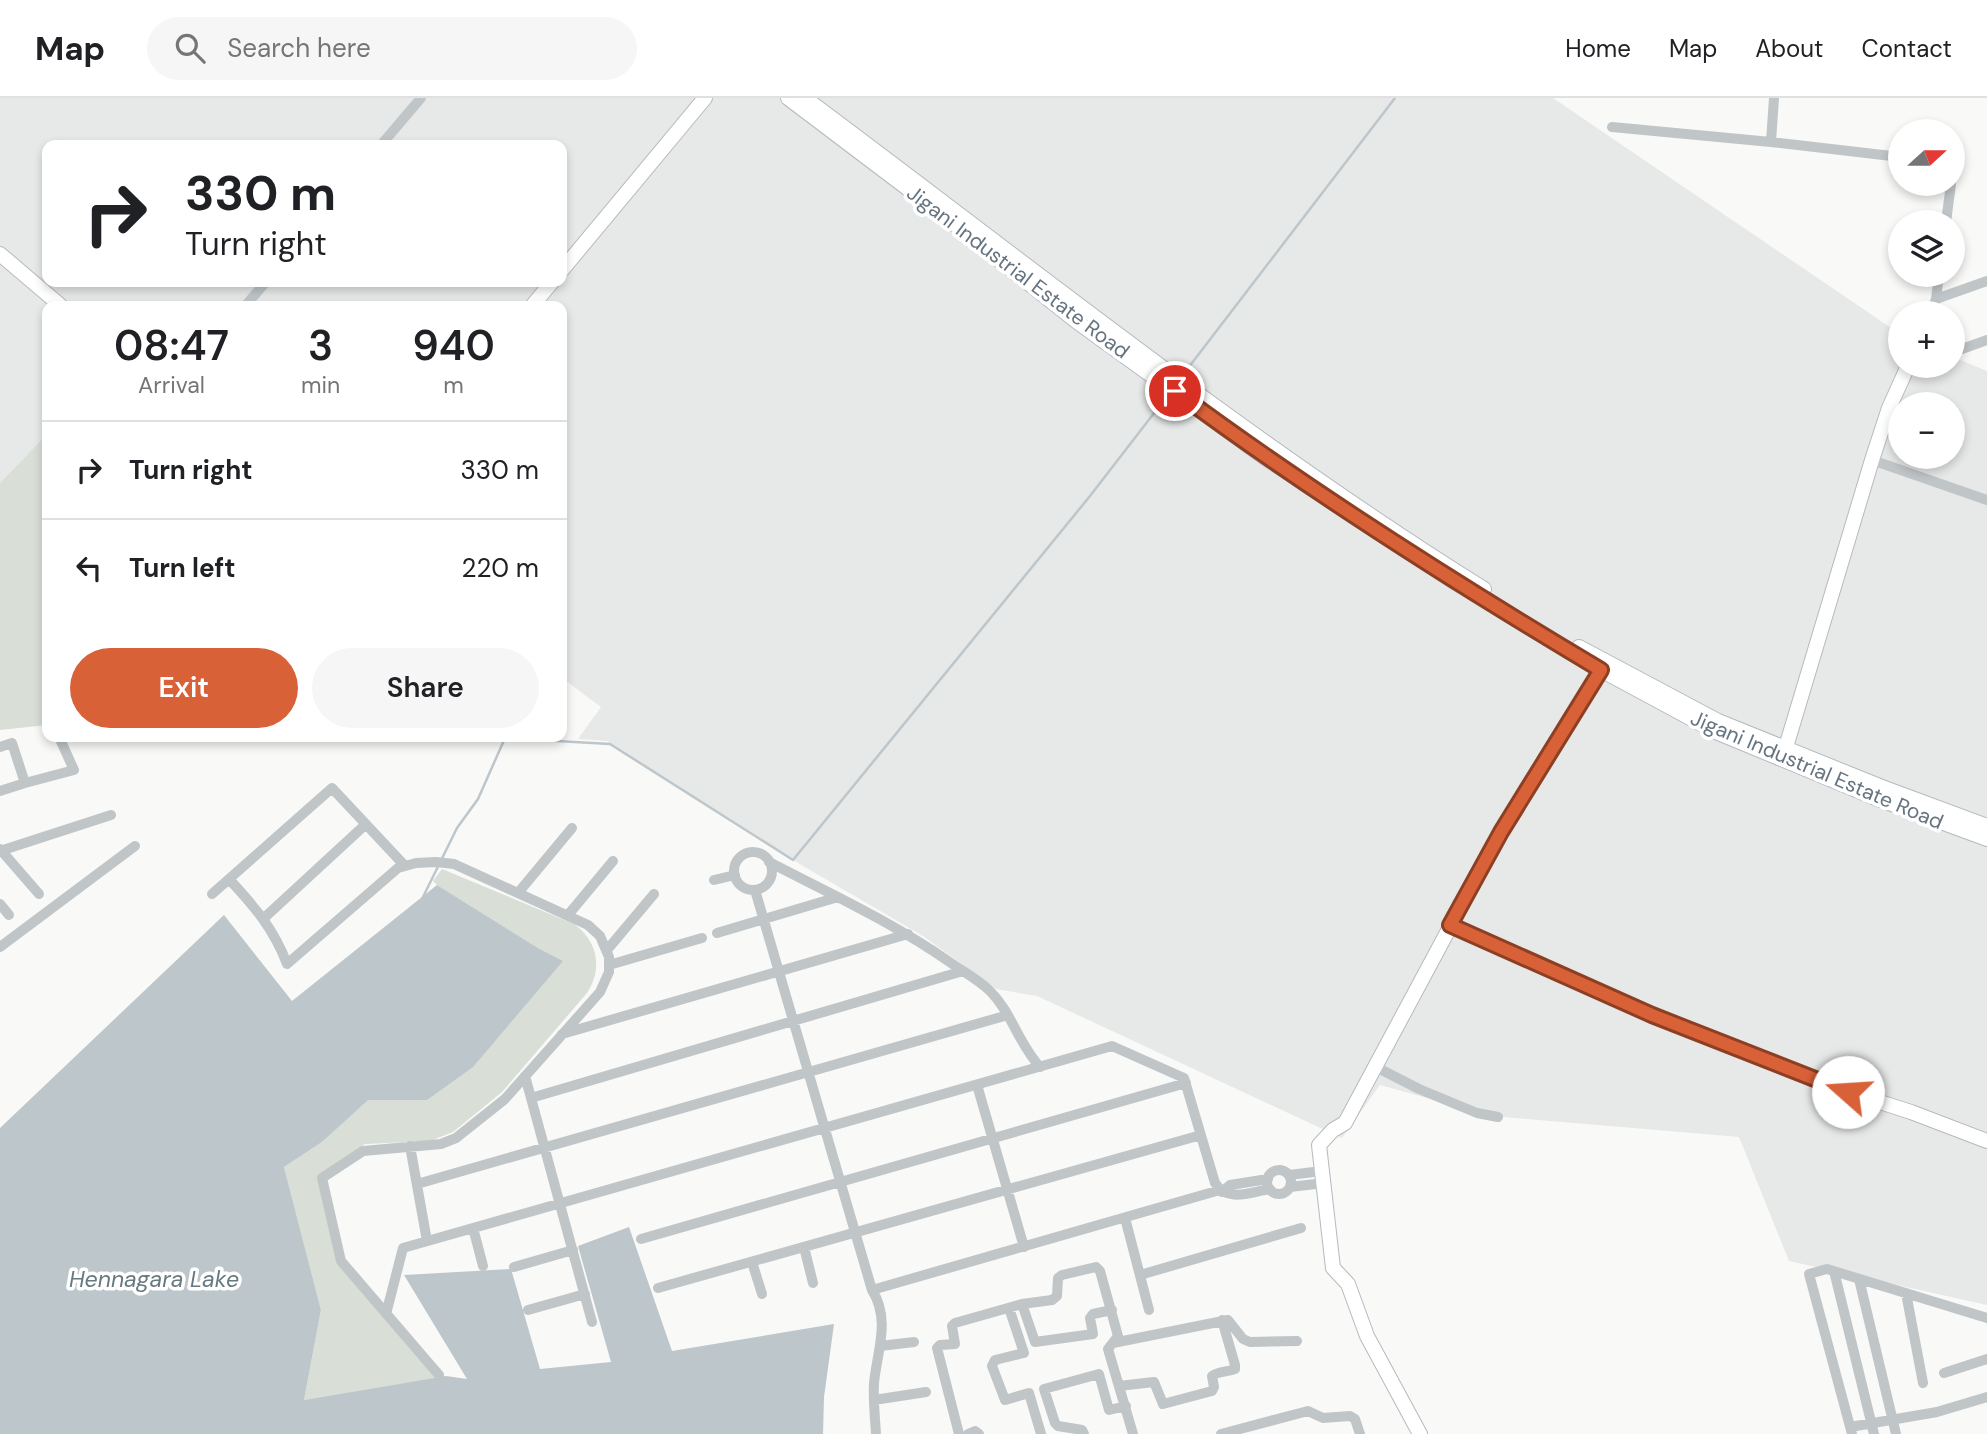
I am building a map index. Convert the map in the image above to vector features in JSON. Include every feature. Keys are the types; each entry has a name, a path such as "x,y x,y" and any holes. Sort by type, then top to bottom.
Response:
{"street":[{"path":"385,140 421,98"},
{"path":"567,264 705,98"},
{"name":"Jigani Industrial Estate Road","path":"789,98 1073,318 1603,665 1878,799 1987,839"},
{"name":"Jigani Industrial Estate Road","path":"805,98 1175,385"},
{"path":"1771,142 1774,98"},
{"path":"1612,127 1888,156"},
{"path":"0,254 55,301"},
{"path":"1938,287 1936,299 1987,281"},
{"path":"249,301 262,287"},
{"path":"535,301 548,287"},
{"path":"1965,348 1987,340"},
{"path":"1784,754 1872,460 1889,408 1903,378"},
{"path":"1872,460 1987,500"},
{"path":"1420,1434 1367,1336 1348,1284 1333,1268 1320,1145 1333,1130 1345,1123 1501,832 1603,665"},
{"path":"0,791 74,771 61,742"},
{"path":"0,747 12,743 26,783"},
{"name":"Jigani Industrial Estate Road","path":"1784,754 1987,827"},
{"path":"212,894 332,788 405,866"},
{"path":"39,894 0,850 111,814"},
{"path":"263,919 366,824"},
{"path":"518,893 572,828"},
{"path":"0,947 135,846"},
{"path":"769,862 769,880 763,887 755,890 740,885 734,875 735,866 745,854 758,853 769,862 908,934 991,992 1008,1015 1024,1047 1040,1067"},
{"path":"568,915 613,861"},
{"path":"229,879 278,939 287,964 397,868 426,862 454,864 568,915 595,930 607,950 607,979 600,992 505,1099 452,1141 363,1151 322,1178 341,1261 439,1375"},
{"path":"715,880 734,875"},
{"path":"755,890 872,1290 879,1303 882,1317 874,1385 876,1434"},
{"path":"607,950 654,894"},
{"path":"717,933 838,897"},
{"path":"0,904 9,915"},
{"path":"1450,925 1652,1015 1827,1085 1911,1112 1987,1142"},
{"path":"562,1034 908,934"},
{"path":"609,965 702,938"},
{"path":"531,1098 963,971"},
{"path":"417,1184 1008,1015"},
{"path":"386,1314 403,1248 1112,1046 1184,1078 1215,1183 1221,1191 1232,1196 1269,1184"},
{"path":"1374,1066 1419,1089 1477,1113 1498,1117"},
{"path":"525,1076 592,1322"},
{"path":"641,1239 1186,1083"},
{"path":"977,1085 1024,1247"},
{"path":"658,1288 1201,1135"},
{"path":"411,1146 428,1241"},
{"path":"1269,1184 1270,1174 1283,1170 1292,1182 1290,1187"},
{"path":"1289,1175 1323,1177"},
{"path":"1269,1184 1279,1194 1290,1187 1323,1177"},
{"path":"872,1290 1221,1191"},
{"path":"1125,1218 1149,1310"},
{"path":"473,1228 483,1266"},
{"path":"1140,1275 1301,1228"},
{"path":"804,1247 813,1283"},
{"path":"514,1268 573,1250"},
{"path":"752,1262 762,1294"},
{"path":"959,1434 937,1348 940,1345 955,1344 952,1326 1022,1304 1052,1300 1057,1296 1058,1278 1096,1267 1100,1270 1118,1336 1108,1349 1133,1434"},
{"path":"1831,1270 1874,1434"},
{"path":"1987,1318 1831,1270 1809,1274 1851,1430 1871,1422 1937,1412 1987,1398"},
{"path":"1859,1279 1896,1434"},
{"path":"1906,1293 1923,1383"},
{"path":"528,1310 585,1294"},
{"path":"1022,1304 1035,1342 1093,1334 1090,1318 1093,1314 1112,1310"},
{"path":"1009,1308 1024,1353 995,1360 992,1366 1005,1400 1099,1374 1109,1410 1126,1406"},
{"path":"1113,1343 1222,1320 1228,1320 1243,1339 1250,1342 1297,1341"},
{"path":"1119,1386 1154,1381 1163,1404 1212,1391 1212,1377 1216,1373 1235,1369 1222,1320"},
{"path":"880,1346 914,1342"},
{"path":"1944,1373 1987,1359"},
{"path":"1044,1389 1058,1426 1082,1430 1084,1434"},
{"path":"874,1400 926,1392"},
{"path":"1029,1393 1041,1434"},
{"path":"1221,1434 1308,1411 1323,1418 1350,1416 1360,1434"},
{"path":"968,1434 975,1431 979,1434"}],"shaded area":[{"path":"0,98 1553,98 1888,326 1888,378 1965,378 1965,362 1987,371 1987,1305 1789,1261 1739,1137 1492,1116 1380,1085 1342,1138 1037,996 996,989 923,936 798,863 607,741 578,739 601,707 567,682 567,301 42,301 42,439 0,483"},
{"path":"42,439 42,726 0,730 0,483"},
{"path":"442,869 574,924 593,947 596,956 595,974 587,993 502,1092 453,1132 430,1141 365,1144 319,1177 338,1261 436,1378 304,1400 321,1310 284,1167 322,1142 368,1099 427,1100 563,961 437,885 433,881"}],"water":[{"name":"Hennagara Lake","path":"437,885 563,961 473,1067 427,1100 368,1100 322,1142 284,1167 321,1310 304,1400 446,1376 467,1379 404,1275 511,1269 540,1369 611,1362 578,1246 629,1227 672,1351 834,1324 824,1397 823,1434 0,1434 0,1128 224,915 292,1001"}],"waterway":[{"path":"1182,376 1395,98"},
{"path":"567,742 610,744 793,860 1090,496 1168,395"},
{"path":"422,899 457,828 478,799 503,742"}],"route":[{"path":"1175,391 1264,457 1456,583 1601,670 1501,832 1450,925 1652,1015 1848,1092"}]}
